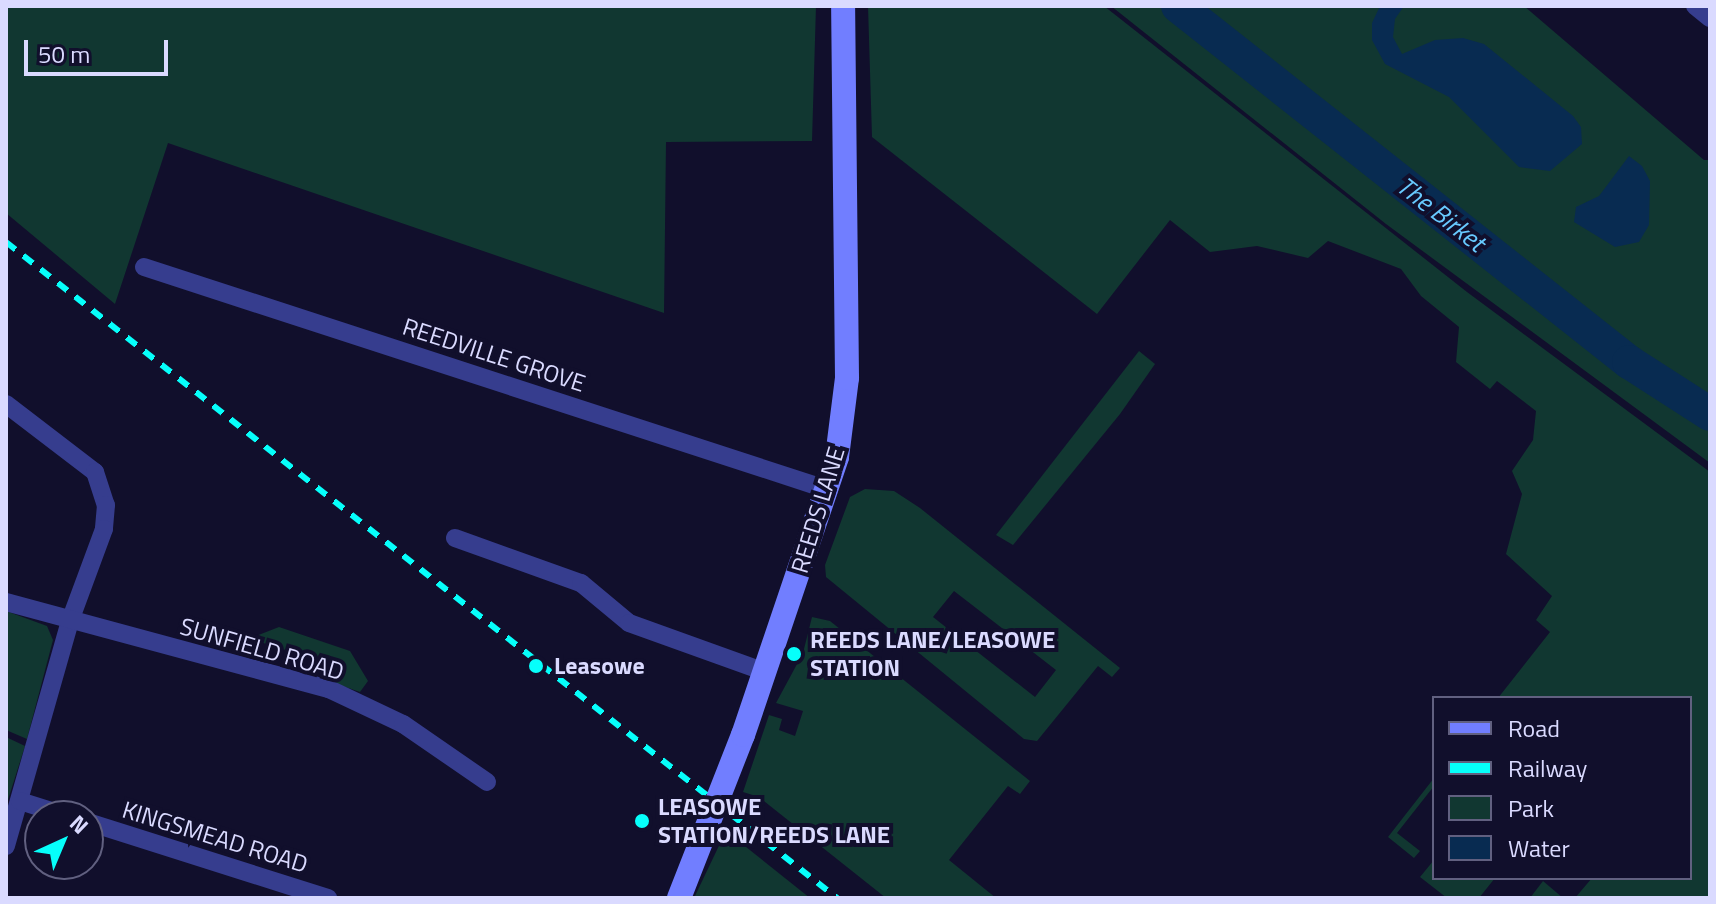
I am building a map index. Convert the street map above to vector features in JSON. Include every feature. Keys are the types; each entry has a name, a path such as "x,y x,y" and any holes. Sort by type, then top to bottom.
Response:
{"street":[{"name":"REEDS LANE","path":"679,898 765,672 829,490 847,378 843,6"},
{"path":"1695,6 1710,18"},
{"name":"REEDVILLE GROVE","path":"144,267 829,490"},
{"path":"6,404 95,472 105,490 104,529 70,621 6,846"},
{"path":"455,538 581,583 629,623 765,672"},
{"name":"SUNFIELD ROAD","path":"6,602 329,689 403,724 487,782"},
{"path":"20,801 24,802"},
{"name":"KINGSMEAD ROAD","path":"104,827 328,898"}],"green space":[{"path":"6,6 816,6 812,141 666,142 664,313 168,143 115,304 6,213"},
{"path":"868,6 1104,6 1467,292 1710,472 1710,898 1575,898 1590,880 1692,880 1692,696 1500,696 1550,632 1536,620 1552,596 1506,554 1522,494 1512,471 1533,440 1536,411 1497,381 1490,389 1456,362 1459,327 1421,296 1401,269 1328,241 1308,258 1257,246 1210,252 1170,220 1097,314 872,137"},
{"path":"1111,6 1524,6 1704,160 1710,160 1710,463 1386,224"},
{"path":"1139,351 1155,364 1120,414 1013,545 996,535"},
{"path":"865,489 894,491 920,508 1120,668 1112,677 1098,666 1037,741 1024,739 826,577 825,565 850,497","holes":["954,591 1056,670 1035,697 933,617"]},
{"path":"6,611 47,626 53,640 27,739 6,730"},
{"path":"812,617 830,621 1030,781 1020,794 1008,786 949,860 996,898 886,898 759,797 743,792 769,715 782,719 779,730 795,736 803,711 776,703 803,653"},
{"path":"279,627 350,651 368,681 360,692 328,681 333,665 257,641 244,652 235,651 235,644"},
{"path":"6,737 25,746 6,806"},
{"path":"1432,781 1432,789 1397,833 1420,851 1414,858 1388,837"},
{"path":"726,831 810,898 694,898"},
{"path":"1432,862 1432,880 1493,880 1479,898 1447,898 1420,877"},
{"path":"1543,881 1563,898 1530,898"}],"water":[{"path":"1380,6 1404,6 1395,19 1393,37 1402,54 1435,40 1463,38 1484,44 1573,116 1581,127 1582,144 1550,171 1519,167 1449,97 1385,64 1372,40 1372,23"},
{"path":"1629,156 1642,166 1650,181 1649,225 1639,242 1615,247 1574,222 1576,207 1599,196"}],"waterway":[{"name":"The Birket","path":"1178,6 1629,362 1710,414"}],"railway":[{"path":"6,242 837,898"}],"place":[{"name":"REEDS LANE/LEASOWE STATION","path":"794,654"},
{"name":"Leasowe","path":"536,666"},
{"name":"LEASOWE STATION/REEDS LANE","path":"642,821"}]}
